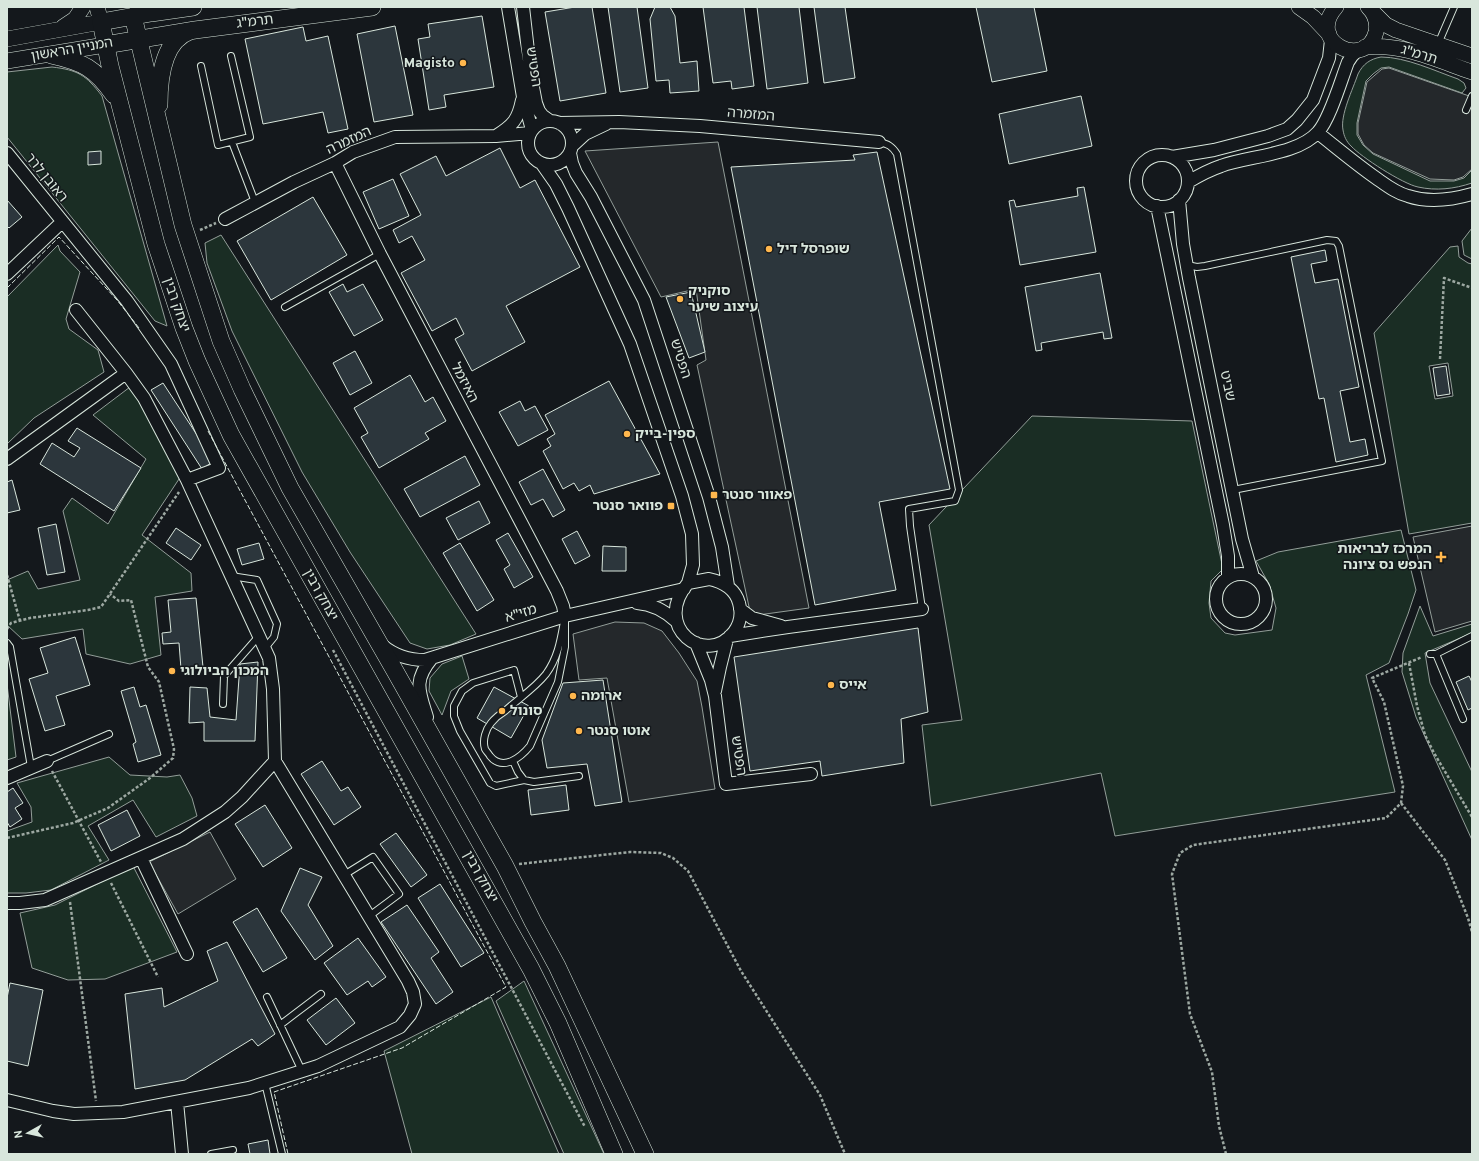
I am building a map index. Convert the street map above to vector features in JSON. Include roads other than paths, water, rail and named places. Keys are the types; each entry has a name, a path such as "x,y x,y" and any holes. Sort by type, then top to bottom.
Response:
{"main road":[{"path":"132,11 193,7"},
{"name":"תרמ\"ג","path":"137,39 372,7"},
{"name":"המניין הראשון","path":"99,14 132,11"},
{"name":"יצחק רבין","path":"132,11 137,39 186,237 221,341 260,428 290,488 505,866 557,966 645,1154"},
{"name":"יצחק רבין","path":"99,14 105,45 156,244 184,328 213,397 264,495 493,900 530,969 558,1023 614,1154"},
{"path":"161,135 159,95 161,74 165,59 175,41 182,35 195,30"},
{"name":"המניין הראשון","path":"105,45 137,39"},
{"path":"51,54 82,63 97,74 108,86 120,105"}],"street":[{"path":"60,29 75,19 83,7"},
{"name":"הפטיש","path":"508,7 523,97 531,132"},
{"name":"הפטיש","path":"523,7 531,77 536,103 543,116 555,122"},
{"path":"1299,7 1313,17 1330,37"},
{"path":"1172,157 1214,150 1268,136 1287,129 1297,120 1313,100 1329,58 1330,37 1328,19 1331,12 1336,7"},
{"path":"1188,182 1205,172 1221,166 1297,147 1318,133 1326,119 1348,62 1361,49 1371,42 1376,32 1376,20 1370,10"},
{"name":"תרמ\"ג","path":"1370,10 1386,25 1396,30 1472,56"},
{"name":"המניין הראשון","path":"7,39 60,29 99,14"},
{"name":"תרמ\"ג","path":"1330,37 1340,48 1346,50 1378,46 1399,48 1472,72"},
{"name":"המניין הראשון","path":"7,61 105,45"},
{"path":"496,136 516,119 520,113 523,97"},
{"path":"542,164 558,164 567,157 571,149 571,135 568,130 555,122 540,124 531,132 528,144 529,149 534,158 542,164 556,184 630,344 682,496 692,534 693,565 686,586 676,604 676,621 680,630 687,638 696,643 707,645 718,644 729,638 788,627 922,610"},
{"name":"המזמרה","path":"555,122 619,122 700,126 879,142"},
{"name":"המזמרה","path":"571,149 585,134 595,128 619,122"},
{"name":"המזמרה","path":"225,219 353,152 396,137 496,136 531,132"},
{"path":"1318,133 1357,165 1392,189 1408,196 1436,200 1452,199 1472,194"},
{"name":"הפטיש","path":"571,149 572,163 576,173 591,197 644,300 709,497 722,547 728,586"},
{"name":"ראובן לרר","path":"7,153 126,301 171,364 219,468 187,480"},
{"path":"1164,155 1172,157 1184,167 1188,182 1184,195 1172,205 1165,207 1149,203 1142,198 1136,182 1137,174 1141,166 1151,158 1164,155"},
{"name":"האיזמל","path":"334,163 380,254 557,591 565,616"},
{"name":"שביט","path":"1179,200 1180,223 1187,265 1242,539 1254,577"},
{"path":"1157,206 1223,525 1228,556 1228,576"},
{"path":"7,274 62,222"},
{"path":"7,1100 67,1113 123,1112 249,1088 318,1066 400,1027 410,1015 415,1004 413,992 408,981 368,917 276,761 273,689 269,658 187,480 148,404 126,373 76,310"},
{"path":"7,459 126,373"},
{"path":"1237,573 1247,574 1254,577 1263,586 1266,595 1266,605 1261,614 1254,621 1244,624 1234,624 1219,612 1216,602 1216,592 1221,583 1228,576 1237,573"},
{"path":"686,586 709,579 728,586 734,592 739,601 740,609 738,624 729,638"},
{"name":"מזי\"א","path":"377,639 382,646 394,654 417,660 425,660 565,616 621,604 686,586"},
{"name":"מזי\"א","path":"621,604 638,603 650,605 665,612 676,621"},
{"path":"740,609 752,618 760,621 788,627"},
{"name":"הפטיש","path":"714,696 720,667 729,638"},
{"name":"הפטיש","path":"696,643 711,680 726,784 811,774"},
{"path":"432,658 421,674 418,684 435,742"},
{"path":"7,778 46,761"},
{"path":"7,903 45,900 183,839 225,812 242,797 276,761"},
{"path":"140,858 187,954"},
{"path":"176,1102 182,1154"}],"lane":[{"path":"1438,44 1454,7"},
{"path":"201,66 218,145 250,137 231,56"},
{"path":"1466,110 1472,96"},
{"path":"232,142 255,202"},
{"path":"879,142 893,147 897,154 959,490 955,501 909,509 922,610"},
{"path":"1187,265 1197,267 1205,266 1327,240 1336,241 1339,246 1382,461 1233,490"},
{"path":"285,307 380,254"},
{"path":"231,576 257,580 277,624 274,637 265,648"},
{"path":"565,616 565,647 558,682 530,746 523,754 513,761 502,763 492,759 485,749 484,741 486,732 491,722 545,675 554,661 560,645 565,616"},
{"path":"223,704 224,676 259,636"},
{"path":"1463,719 1433,654 1472,636"},
{"path":"7,643 10,647 32,767"},
{"path":"521,697 514,670 473,683 462,691 454,706 454,716 460,731 490,783 496,786 524,780 534,782 579,776"},
{"path":"46,761 109,734"},
{"path":"513,761 524,780"},
{"path":"344,875 373,857 399,894 368,917"},
{"path":"280,1025 321,994"},
{"path":"267,997 302,1071"},
{"path":"265,1083 282,1154"},
{"path":"211,1154 233,1150"}],"place":[{"name":"Magisto","path":"463,63"},
{"name":"שופרסל דיל","path":"769,249"},
{"name":"סוקניק עיצוב שיער","path":"680,299"},
{"name":"ספין-בייק","path":"627,434"},
{"name":"פאוור סנטר","path":"714,495"},
{"name":"פוואר סנטר","path":"671,506"},
{"name":"המרכז לבריאות הנפש נס ציונה","path":"1441,557"},
{"name":"המכון הביולוגי","path":"172,671"},
{"name":"אייס","path":"831,685"},
{"name":"ארומה","path":"573,696"},
{"name":"סונול","path":"502,711"},
{"name":"אוטו סנטר","path":"579,731"}]}
